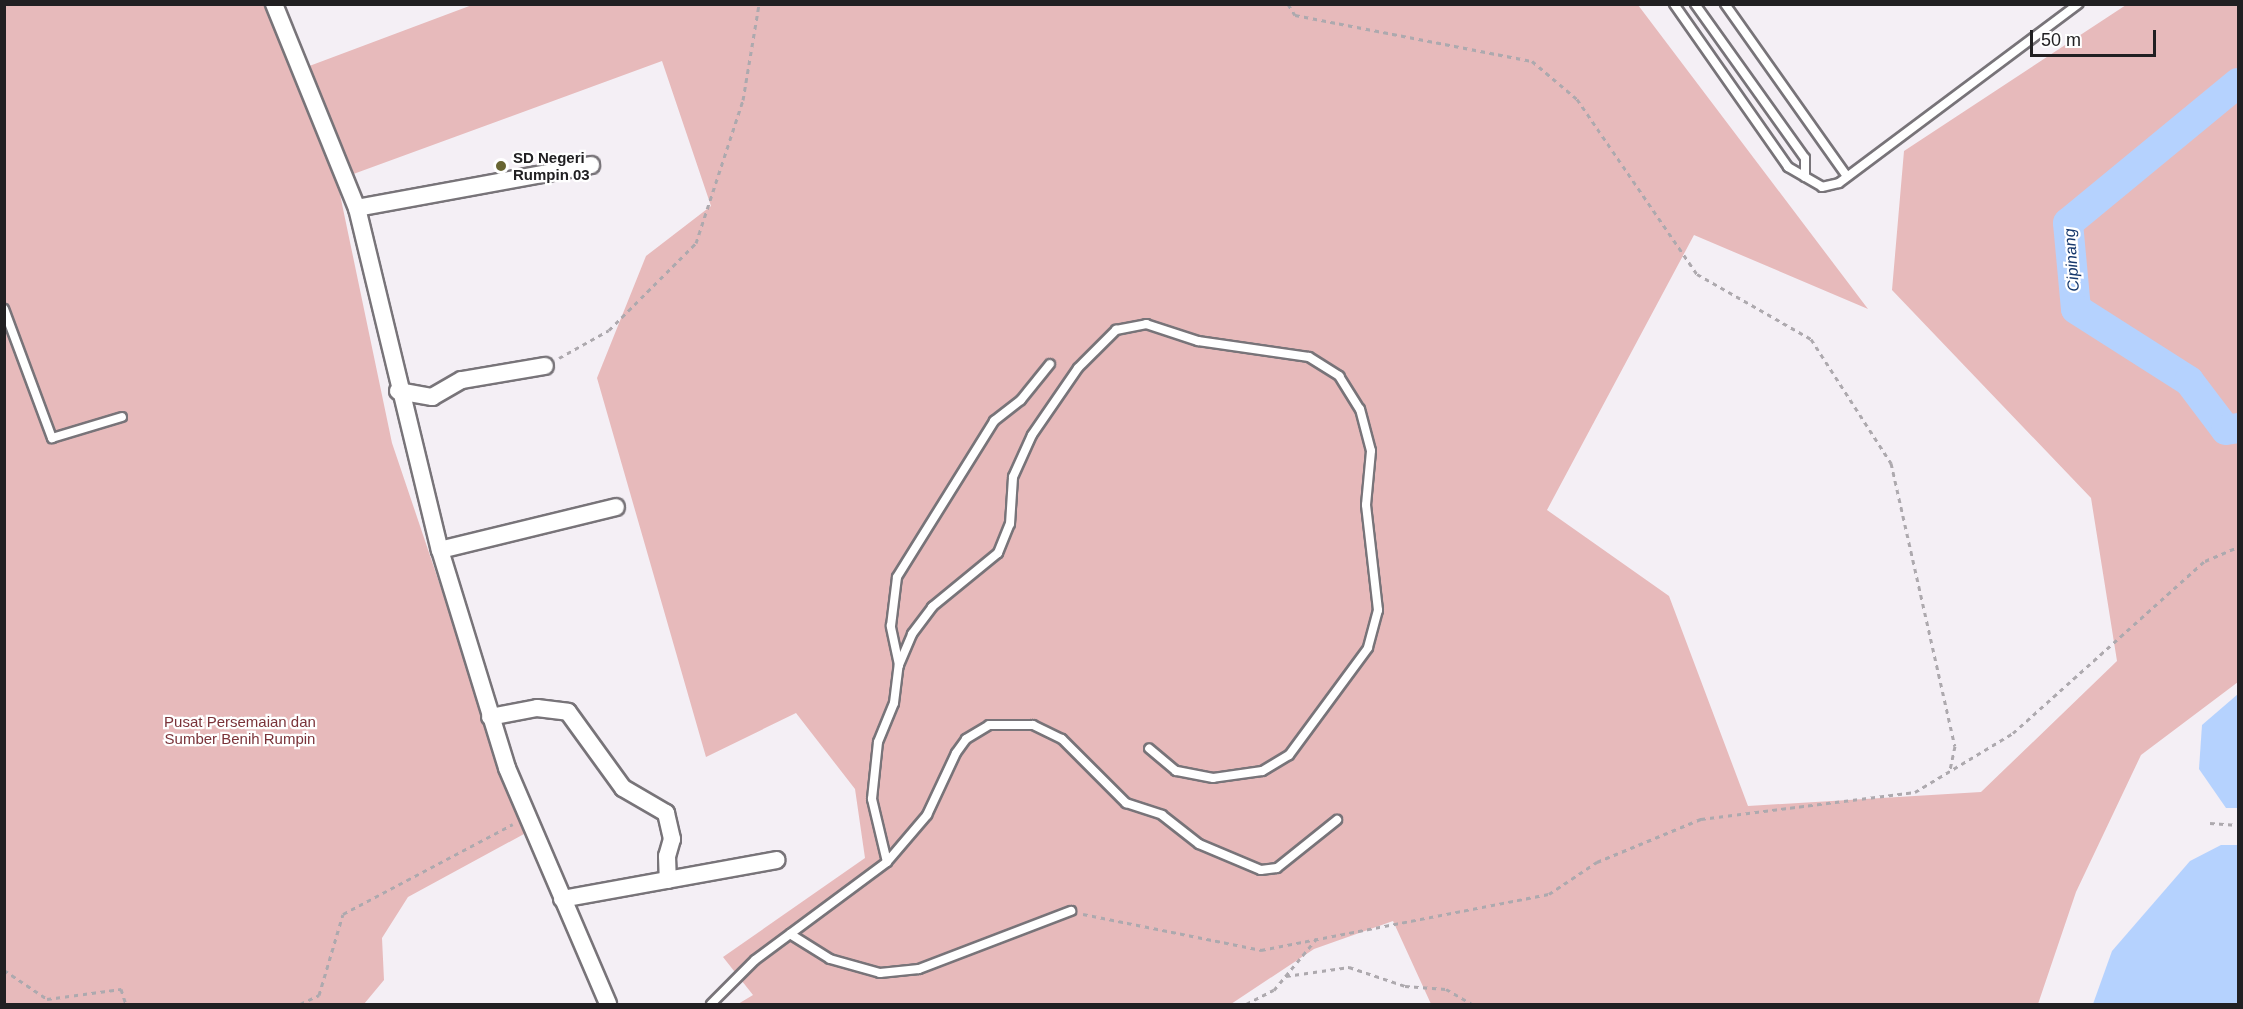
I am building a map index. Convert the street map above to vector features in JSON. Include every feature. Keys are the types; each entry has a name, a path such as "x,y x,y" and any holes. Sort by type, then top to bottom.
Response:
{"street":[{"path":"274,4 357,208 398,391 440,550 490,717 527,816 608,1005"},
{"path":"357,208 591,165"},
{"path":"398,391 432,397 462,380 544,366"},
{"path":"440,550 616,507"},
{"path":"490,717 537,708 568,712 623,788 666,813 672,839 667,856 668,880"},
{"path":"562,899 776,860"}],"lane":[{"path":"1674,4 1788,167 1821,187 1839,183 2078,4"},
{"path":"1695,4 1805,158 1805,177"},
{"path":"1725,4 1847,176"},
{"path":"4,309 52,438 122,417"},
{"path":"887,862 872,799 878,742 894,703 899,665 912,634 932,607 998,553 1010,524 1013,477 1032,435 1078,368 1116,330 1146,324 1198,341 1309,357 1339,376 1360,409 1371,451 1366,505 1378,610 1368,648 1289,755 1262,771 1213,778 1176,771 1149,748"},
{"path":"899,665 891,626 897,577 994,421 1021,400 1050,364"},
{"path":"711,1005 755,960 887,862 927,815 966,739 989,725 1004,722 1032,725 1062,739 1126,803 1162,814 1199,844 1261,870 1277,867 1336,820"},
{"path":"790,934 830,959 879,973 919,969 1071,911"}],"path":[{"path":"544,366 609,330 696,243 743,100 759,4"},
{"path":"1288,4 1295,15 1532,61 1577,99 1697,274 1811,339 1891,463 1955,746 1950,770"},
{"path":"1071,911 1262,950 1318,936 1549,894 1597,862 1701,819 1915,792 2013,733 2205,561 2238,547"},
{"path":"300,1005 319,995 343,914 527,816"},
{"path":"2210,823 2238,825"},
{"path":"1246,1005 1274,990 1318,936"},
{"path":"1286,975 1349,967 1405,986 1446,989 1472,1005"},
{"path":"4,970 47,999 121,989 126,1005"}],"green space":[{"name":"Pusat Persemaian dan Sumber Benih Rumpin","path":"5,5 275,5 296,71 472,5 1638,5 1868,309 1694,235 1547,510 1669,596 1748,806 1981,792 2117,661 2091,498 1892,290 1904,151 2126,5 2238,5 2238,682 2141,755 2076,892 2038,1004 1431,1004 1393,921 1314,949 1231,1004 738,1004 753,995 723,957 865,858 855,789 796,713 706,757 597,378 646,256 711,206 662,61 337,180 392,443 524,834 408,897 382,938 384,980 364,1004 5,1004"}],"water":[{"path":"2238,694 2238,808 2226,808 2199,769 2202,725"},
{"path":"2221,845 2238,845 2238,1004 2093,1004 2112,951 2190,861"}],"waterway":[{"name":"Cipinang","path":"2238,83 2068,223 2076,309 2189,381 2226,430 2238,428"}],"place":[{"name":"SD Negeri Rumpin 03","path":"501,166"}]}
